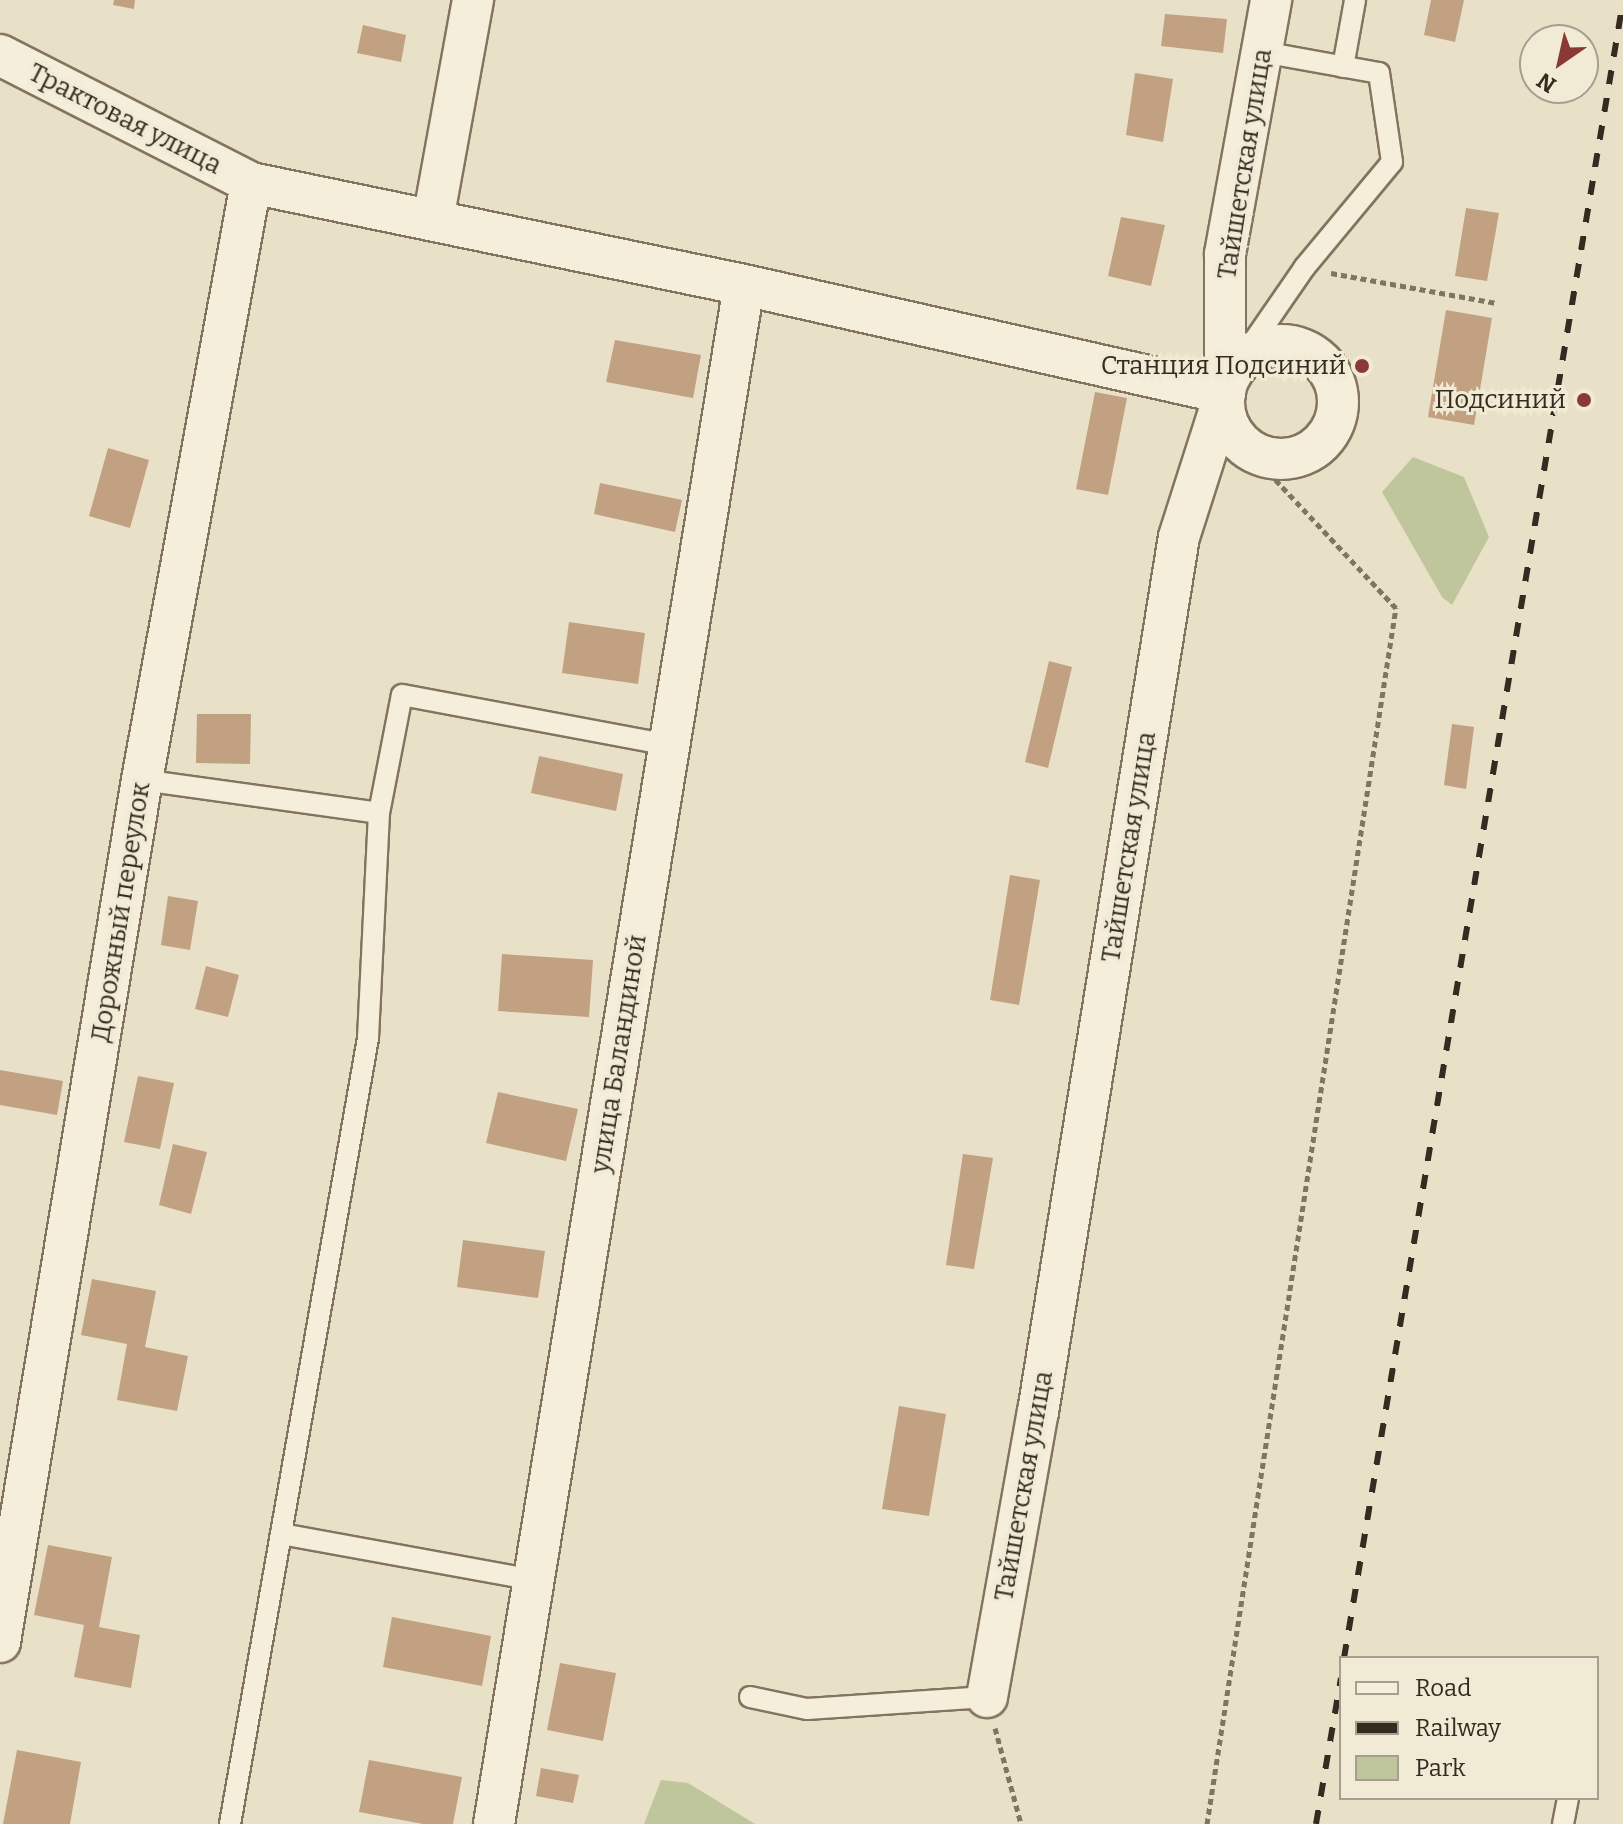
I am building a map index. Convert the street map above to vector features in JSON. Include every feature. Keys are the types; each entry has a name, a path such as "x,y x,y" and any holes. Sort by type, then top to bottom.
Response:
{"street":[{"path":"433,220 473,0"},
{"name":"Тайшетская улица","path":"987,1697 1040,1396 1179,537 1228,384 1225,254 1271,0"},
{"name":"Трактовая улица","path":"0,55 251,183 1228,384"},
{"name":"Дорожный переулок","path":"0,1642 142,780 251,183"},
{"name":"улица Баландиной","path":"494,1824 744,285"},
{"path":"1276,345 1295,347 1326,367 1337,392 1336,420 1327,437 1313,450 1296,458 1278,460 1259,456 1244,446 1228,421 1228,384 1242,360 1258,350 1276,345"}],"lane":[{"path":"1343,67 1355,0"},
{"path":"1228,384 1304,268 1392,162 1379,73 1262,52"},
{"path":"230,1824 368,1038 379,813 402,695 669,745"},
{"path":"142,780 379,813"},
{"path":"281,1534 534,1580"},
{"path":"750,1697 807,1709 987,1697"},
{"path":"1563,1824 1568,1800"}],"path":[{"path":"1304,268 1496,303"},
{"path":"1207,1824 1396,608 1244,446"},
{"path":"987,1697 1021,1824"}],"green space":[{"path":"1413,457 1464,477 1489,537 1452,605 1442,597 1382,492"},
{"path":"661,1780 688,1783 755,1824 644,1824"}],"building":[{"path":"114,0 135,0 134,9 113,5"},
{"path":"1431,0 1464,0 1455,42 1424,35"},
{"path":"1165,14 1227,19 1223,53 1161,46"},
{"path":"363,25 406,35 401,62 357,53"},
{"path":"1135,73 1173,79 1163,142 1126,135"},
{"path":"1466,208 1499,213 1487,281 1455,276"},
{"path":"1121,217 1165,225 1151,286 1108,276"},
{"path":"1446,310 1492,318 1474,425 1428,417"},
{"path":"615,340 701,355 693,398 606,382"},
{"path":"1095,392 1127,398 1108,495 1076,489"},
{"path":"108,448 149,460 130,528 89,516"},
{"path":"600,483 682,500 675,532 594,514"},
{"path":"569,622 645,633 638,684 562,673"},
{"path":"1049,661 1072,667 1048,768 1025,762"},
{"path":"197,714 251,714 250,764 196,763"},
{"path":"1452,724 1474,727 1466,789 1444,785"},
{"path":"539,756 623,774 616,811 531,793"},
{"path":"1010,875 1040,880 1019,1005 990,1000"},
{"path":"168,896 198,901 190,950 161,945"},
{"path":"502,954 593,960 589,1017 498,1011"},
{"path":"206,966 239,975 228,1017 195,1009"},
{"path":"0,1070 63,1081 57,1115 0,1105"},
{"path":"138,1076 174,1083 160,1149 124,1142"},
{"path":"498,1092 578,1109 566,1161 486,1143"},
{"path":"173,1144 207,1152 191,1214 159,1205"},
{"path":"963,1154 993,1158 974,1269 946,1265"},
{"path":"463,1240 545,1251 538,1298 457,1287"},
{"path":"92,1279 156,1291 145,1347 188,1356 177,1411 117,1400 127,1344 81,1335"},
{"path":"899,1406 946,1414 929,1516 882,1509"},
{"path":"48,1545 112,1557 99,1627 140,1635 131,1688 74,1677 84,1625 34,1615"},
{"path":"392,1617 491,1636 482,1686 383,1667"},
{"path":"560,1663 616,1673 603,1741 547,1730"},
{"path":"17,1750 81,1762 70,1824 3,1824"},
{"path":"369,1760 462,1777 453,1824 423,1824 359,1812"},
{"path":"541,1768 579,1775 573,1803 536,1796"}],"railway":[{"path":"1344,1656 1623,2"},
{"path":"1316,1824 1339,1690"}],"place":[{"name":"Станция Подсиний","path":"1362,366"},
{"name":"Подсиний","path":"1584,400"}]}
